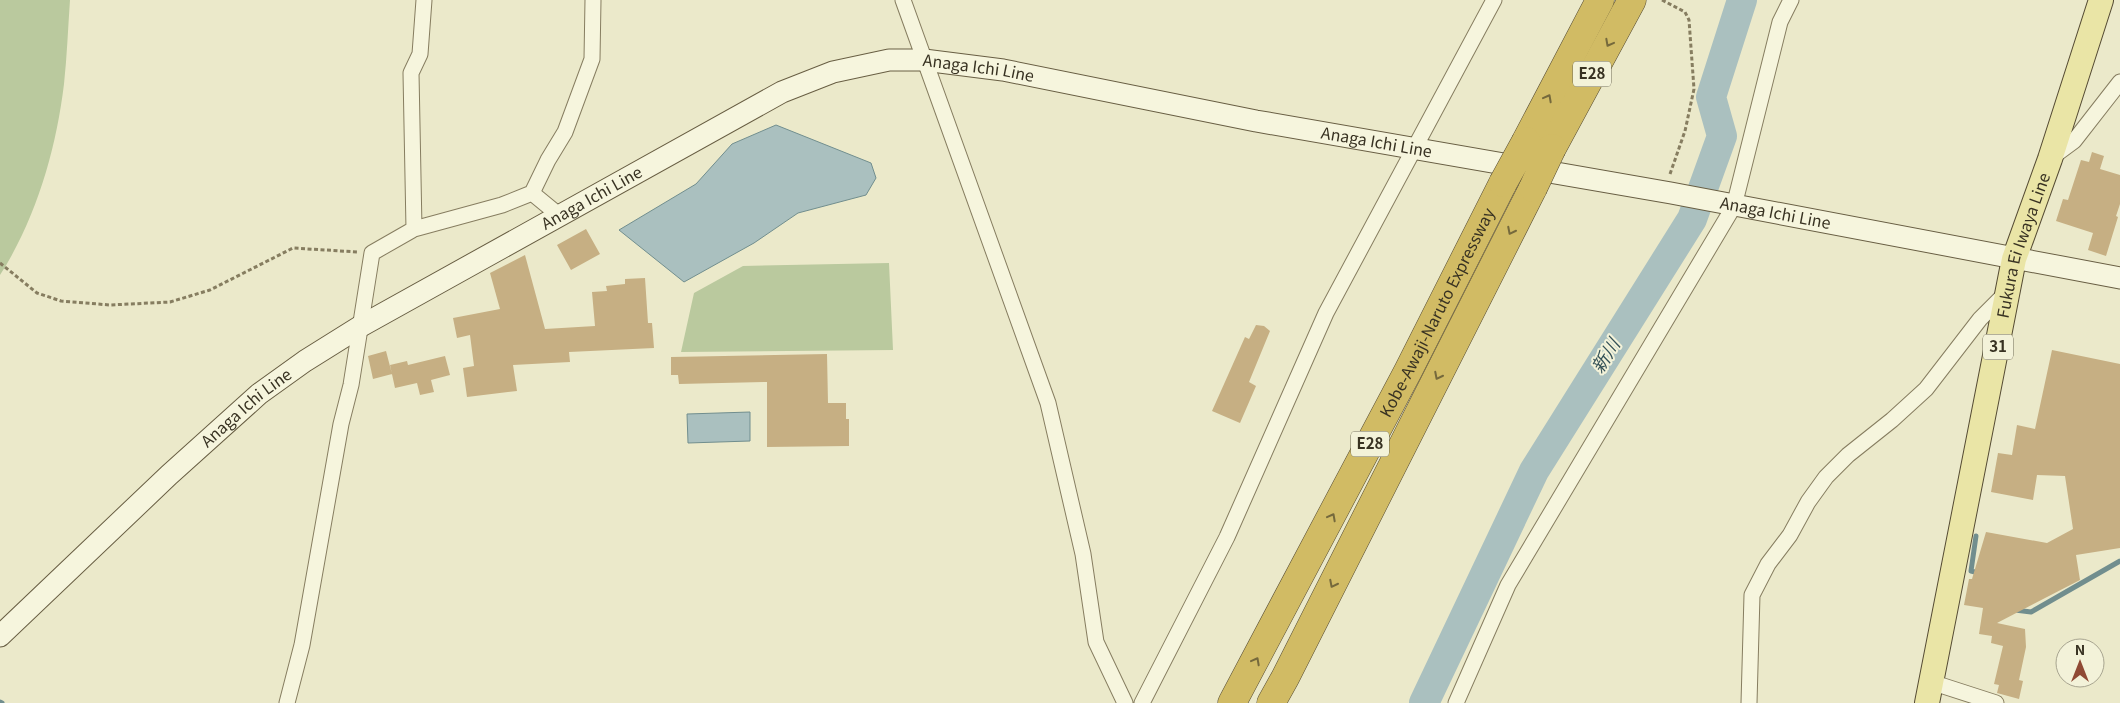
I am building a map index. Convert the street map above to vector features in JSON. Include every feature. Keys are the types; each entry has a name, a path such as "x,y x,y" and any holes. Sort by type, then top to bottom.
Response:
{"highway":[{"name":"Kobe-Awaji-Naruto Expressway","path":"1232,703 1408,371 1503,183 1600,0"},
{"name":"Kobe-Awaji-Naruto Expressway","path":"1271,703 1552,148 1632,0"}],"main road":[{"name":"Fukura Ei Iwaya Line","path":"1929,692 2014,259 2050,160 2101,0"},
{"name":"Anaga Ichi Line","path":"0,636 169,475 259,394 305,361 362,326 782,92 833,72 889,60 924,60 1003,70 1256,121 1667,192 2120,278"}],"street":[{"path":"414,229 411,73 420,54 424,0"},
{"path":"287,703 302,646 341,424 351,385 362,326 361,313 372,253 414,229 502,205 532,193 548,160 565,132 592,59 593,0"},
{"path":"903,0 1048,403 1083,554 1096,642 1126,703"},
{"path":"1142,703 1227,537 1326,313 1494,0"},
{"path":"1456,703 1508,585 1726,204 1780,22 1791,0"},
{"path":"2050,160 2074,141 2120,82"},
{"path":"532,193 560,216"},
{"path":"1749,703 1752,595 1768,564 1790,536 1808,502 1826,477 1848,454 1892,420 1926,388 1980,319 2006,293"},
{"path":"1929,692 1996,703"}],"path":[{"path":"1662,0 1685,12 1689,20 1694,89 1685,131 1667,192"},
{"path":"0,263 37,293 61,300 110,305 170,302 210,290 293,248 372,253"}],"green space":[{"path":"0,0 70,0 64,84 50,159 24,231 0,275"},
{"path":"889,263 893,350 681,352 694,293 743,266"}],"shaded area":[{"path":"776,125 871,163 876,178 866,195 798,213 754,243 684,282 619,230 696,184 732,144"},
{"path":"750,412 750,441 688,443 687,414"}],"building":[{"path":"2092,152 2104,156 2100,169 2120,175 2120,204 2116,216 2118,217 2106,256 2088,250 2093,233 2056,221 2063,199 2068,200 2081,160 2089,162"},
{"path":"586,229 600,254 571,270 557,245"},
{"path":"525,255 545,329 595,326 592,292 607,291 606,286 625,284 625,279 645,278 648,323 652,323 654,348 569,352 570,362 513,365 517,391 467,397 463,368 474,366 470,335 457,338 453,318 500,309 490,273"},
{"path":"1256,325 1264,326 1270,331 1249,382 1256,386 1240,423 1212,411 1245,337 1249,339"},
{"path":"2052,350 2120,364 2120,548 2076,555 2080,580 1997,623 2025,629 2026,647 2019,680 2023,681 2019,699 1997,693 1999,685 1994,684 2003,646 1991,643 1992,636 1979,634 1983,608 1964,605 1969,579 1972,579 1986,532 2047,543 2073,529 2065,476 2037,475 2033,500 1991,492 1998,453 2012,455 2017,425 2035,429"},
{"path":"386,351 392,374 373,379 368,356"},
{"path":"827,354 828,403 846,403 846,419 849,419 849,446 767,447 767,382 679,384 678,375 671,375 671,357"},
{"path":"445,356 450,375 431,380 434,392 420,395 417,383 395,388 390,365 407,361 408,365"}],"waterway":[{"name":"新川","path":"1424,703 1534,471 1692,219 1722,136 1711,97 1742,0"},
{"path":"1976,536 1971,571 1979,573"},
{"path":"2015,610 2031,612 2120,561"}]}
